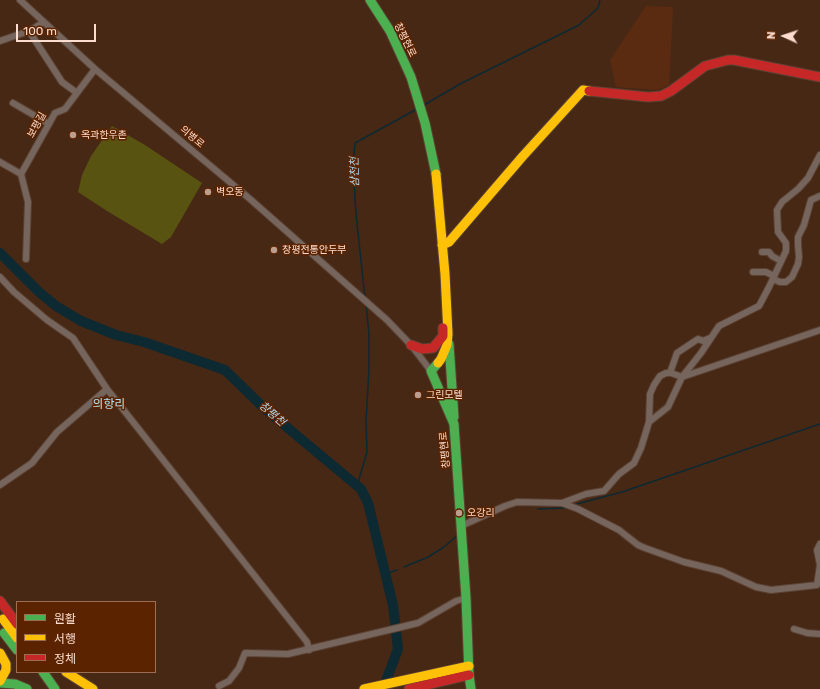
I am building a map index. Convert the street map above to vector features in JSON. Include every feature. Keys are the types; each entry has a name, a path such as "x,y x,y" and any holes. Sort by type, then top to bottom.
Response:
{"main road":[{"name":"창평현로","path":"370,0 390,31 411,77 416,92 425,123 434,168 442,245"},
{"path":"454,424 442,245 449,242 523,156 583,90 648,97 661,96 671,91 705,66 728,60 741,61 820,77"},
{"path":"411,345 422,349 433,348 443,336 442,306 446,292"},
{"path":"431,370 441,359 447,345 448,334"},
{"name":"창평현로","path":"431,370 454,424 471,689"},
{"path":"0,601 16,623"},
{"path":"0,615 16,637"},
{"path":"0,627 16,649"},
{"path":"0,653 6,664 6,670 0,682 15,684 27,689"},
{"path":"364,689 469,666"},
{"path":"34,673 46,689"},
{"path":"44,673 55,689"},
{"path":"68,673 93,689"},
{"path":"409,689 469,675"}],"street":[{"name":"의병로","path":"20,0 95,69 250,199 387,320 411,345"},
{"path":"0,40 29,31 44,22"},
{"path":"29,31 62,82 76,93"},
{"name":"보평길","path":"21,174 55,113 65,109 95,69"},
{"path":"13,103 49,124"},
{"path":"649,422 668,407 682,377 701,353 719,326 759,306 786,251 786,243 778,232 777,210 782,202 798,189 808,178 820,155"},
{"path":"0,162 21,174 28,202 26,259"},
{"path":"753,272 766,272 780,282 786,282 792,277 798,264 798,237 804,225 811,200 820,196"},
{"path":"762,252 769,252 772,256 781,261"},
{"path":"0,277 14,292 47,320 73,338 107,389 307,642 309,650"},
{"path":"562,503 586,494 604,491 619,474 634,463 641,448 649,422 650,394 660,376 670,373 682,377 820,330"},
{"path":"670,373 677,353 698,339 704,341 711,337"},
{"path":"411,345 431,370"},
{"path":"0,485 32,462 58,432 107,389"},
{"path":"461,526 517,502 562,503 578,509 619,530 638,545 645,548 684,562 717,570 741,579 756,587 771,590 818,586 820,566 817,550 820,544"},
{"path":"218,686 229,681 239,668 246,653 288,654 418,623 456,601 466,598"},
{"path":"794,629 807,633 820,634"}],"shaded area":[{"path":"646,6 673,7 669,85 657,90 616,87 610,60"},
{"path":"112,126 145,145 202,183 171,237 162,244 78,192 82,175 91,156"}],"waterway":[{"name":"삼천천","path":"424,105 460,84 579,25 598,8 600,0"},
{"name":"삼천천","path":"365,298 356,214 353,165 355,143 417,109"},
{"name":"창평천","path":"0,253 39,292 56,306 81,321 116,335 144,342 225,370 265,409 361,489 368,503 393,605 398,649 383,689"},
{"name":"삼천천","path":"357,486 367,452 366,421 369,334 366,304"},
{"path":"577,504 622,492 820,424"},
{"path":"538,509 565,508"},
{"path":"404,567 428,557 444,547 458,535"},
{"path":"385,574 397,570"}],"traffic: fast":[{"path":"370,0 390,31 411,77 425,123 436,174"},
{"path":"449,344 454,417"},
{"path":"438,363 431,371 454,424 471,689"},
{"path":"4,633 16,649"},
{"path":"44,673 55,689"},
{"path":"0,683 15,684 27,689"}],"traffic: slow":[{"path":"442,245 449,242 523,156 583,90 589,91"},
{"path":"436,174 445,274 448,334 447,345 438,363"},
{"path":"3,619 16,637"},
{"path":"0,653 6,664 6,670 0,681"},
{"path":"364,689 469,666"},
{"path":"68,673 93,689"}],"traffic: jam":[{"path":"589,91 648,97 661,96 671,91 705,66 728,60 820,77"},
{"path":"411,345 422,349 433,348 443,336 443,328"},
{"path":"0,601 16,623"},
{"path":"409,689 469,675"}],"place":[{"name":"옥과한우촌","path":"73,135"},
{"name":"벽오동","path":"208,192"},
{"name":"창평전통안두부","path":"274,250"},
{"name":"그린모텔","path":"418,395"},
{"name":"오강리","path":"459,513"}],"district":[{"name":"의항리","path":"109,405"}]}
